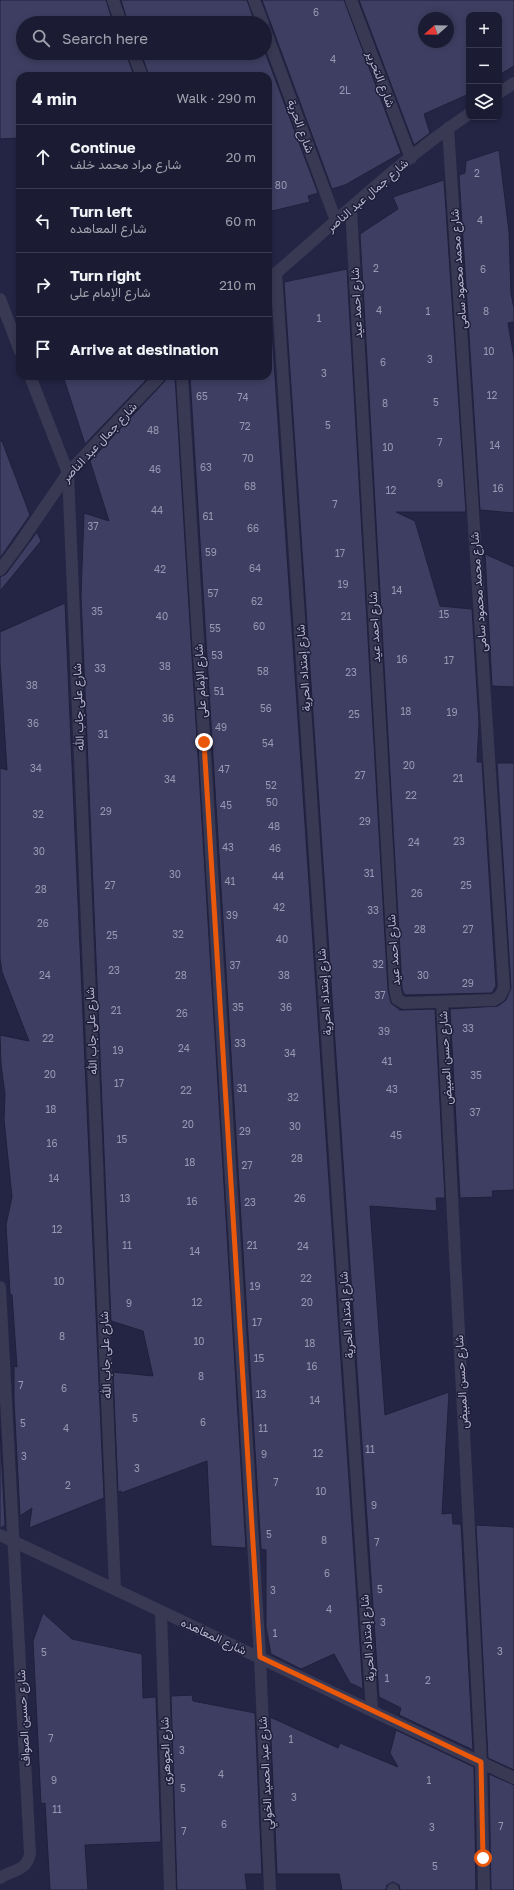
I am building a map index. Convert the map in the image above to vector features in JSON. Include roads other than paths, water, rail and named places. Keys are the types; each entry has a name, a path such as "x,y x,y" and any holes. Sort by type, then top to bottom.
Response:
{"street":[{"path":"112,0 118,16"},
{"path":"254,0 260,16"},
{"name":"شارع التحرير","path":"352,0 411,158"},
{"name":"شارع الحرية","path":"272,49 336,222"},
{"path":"136,60 140,72"},
{"path":"502,91 514,83"},
{"name":"شارع جمال عبد الناصر","path":"272,277 411,158 448,128 466,116"},
{"name":"شارع محمد محمود سامى","path":"442,1002 494,1000 500,996 504,988 448,128"},
{"name":"شارع احمد عيد","path":"351,209 395,989 397,999 404,1004 442,1002"},
{"name":"شارع إمتداد الحرية","path":"272,277 372,1710"},
{"path":"0,299 16,341"},
{"name":"شارع على جاب الله","path":"32,380 68,473 115,1589"},
{"name":"شارع جمال عبد الناصر","path":"0,570 68,473 156,380"},
{"name":"شارع الإمام على","path":"182,380 260,1657"},
{"name":"شارع حسن المبيض","path":"442,1002 481,1762 484,1890"},
{"name":"شارع حسين الصواف","path":"0,1286 30,1854 24,1867 8,1873 0,1878"},
{"name":"شارع المعاهده","path":"0,1535 514,1778"},
{"name":"شارع الجوهرى","path":"161,1612 170,1890"},
{"name":"شارع عبد الحميد الخولي","path":"260,1657 270,1890"}]}
